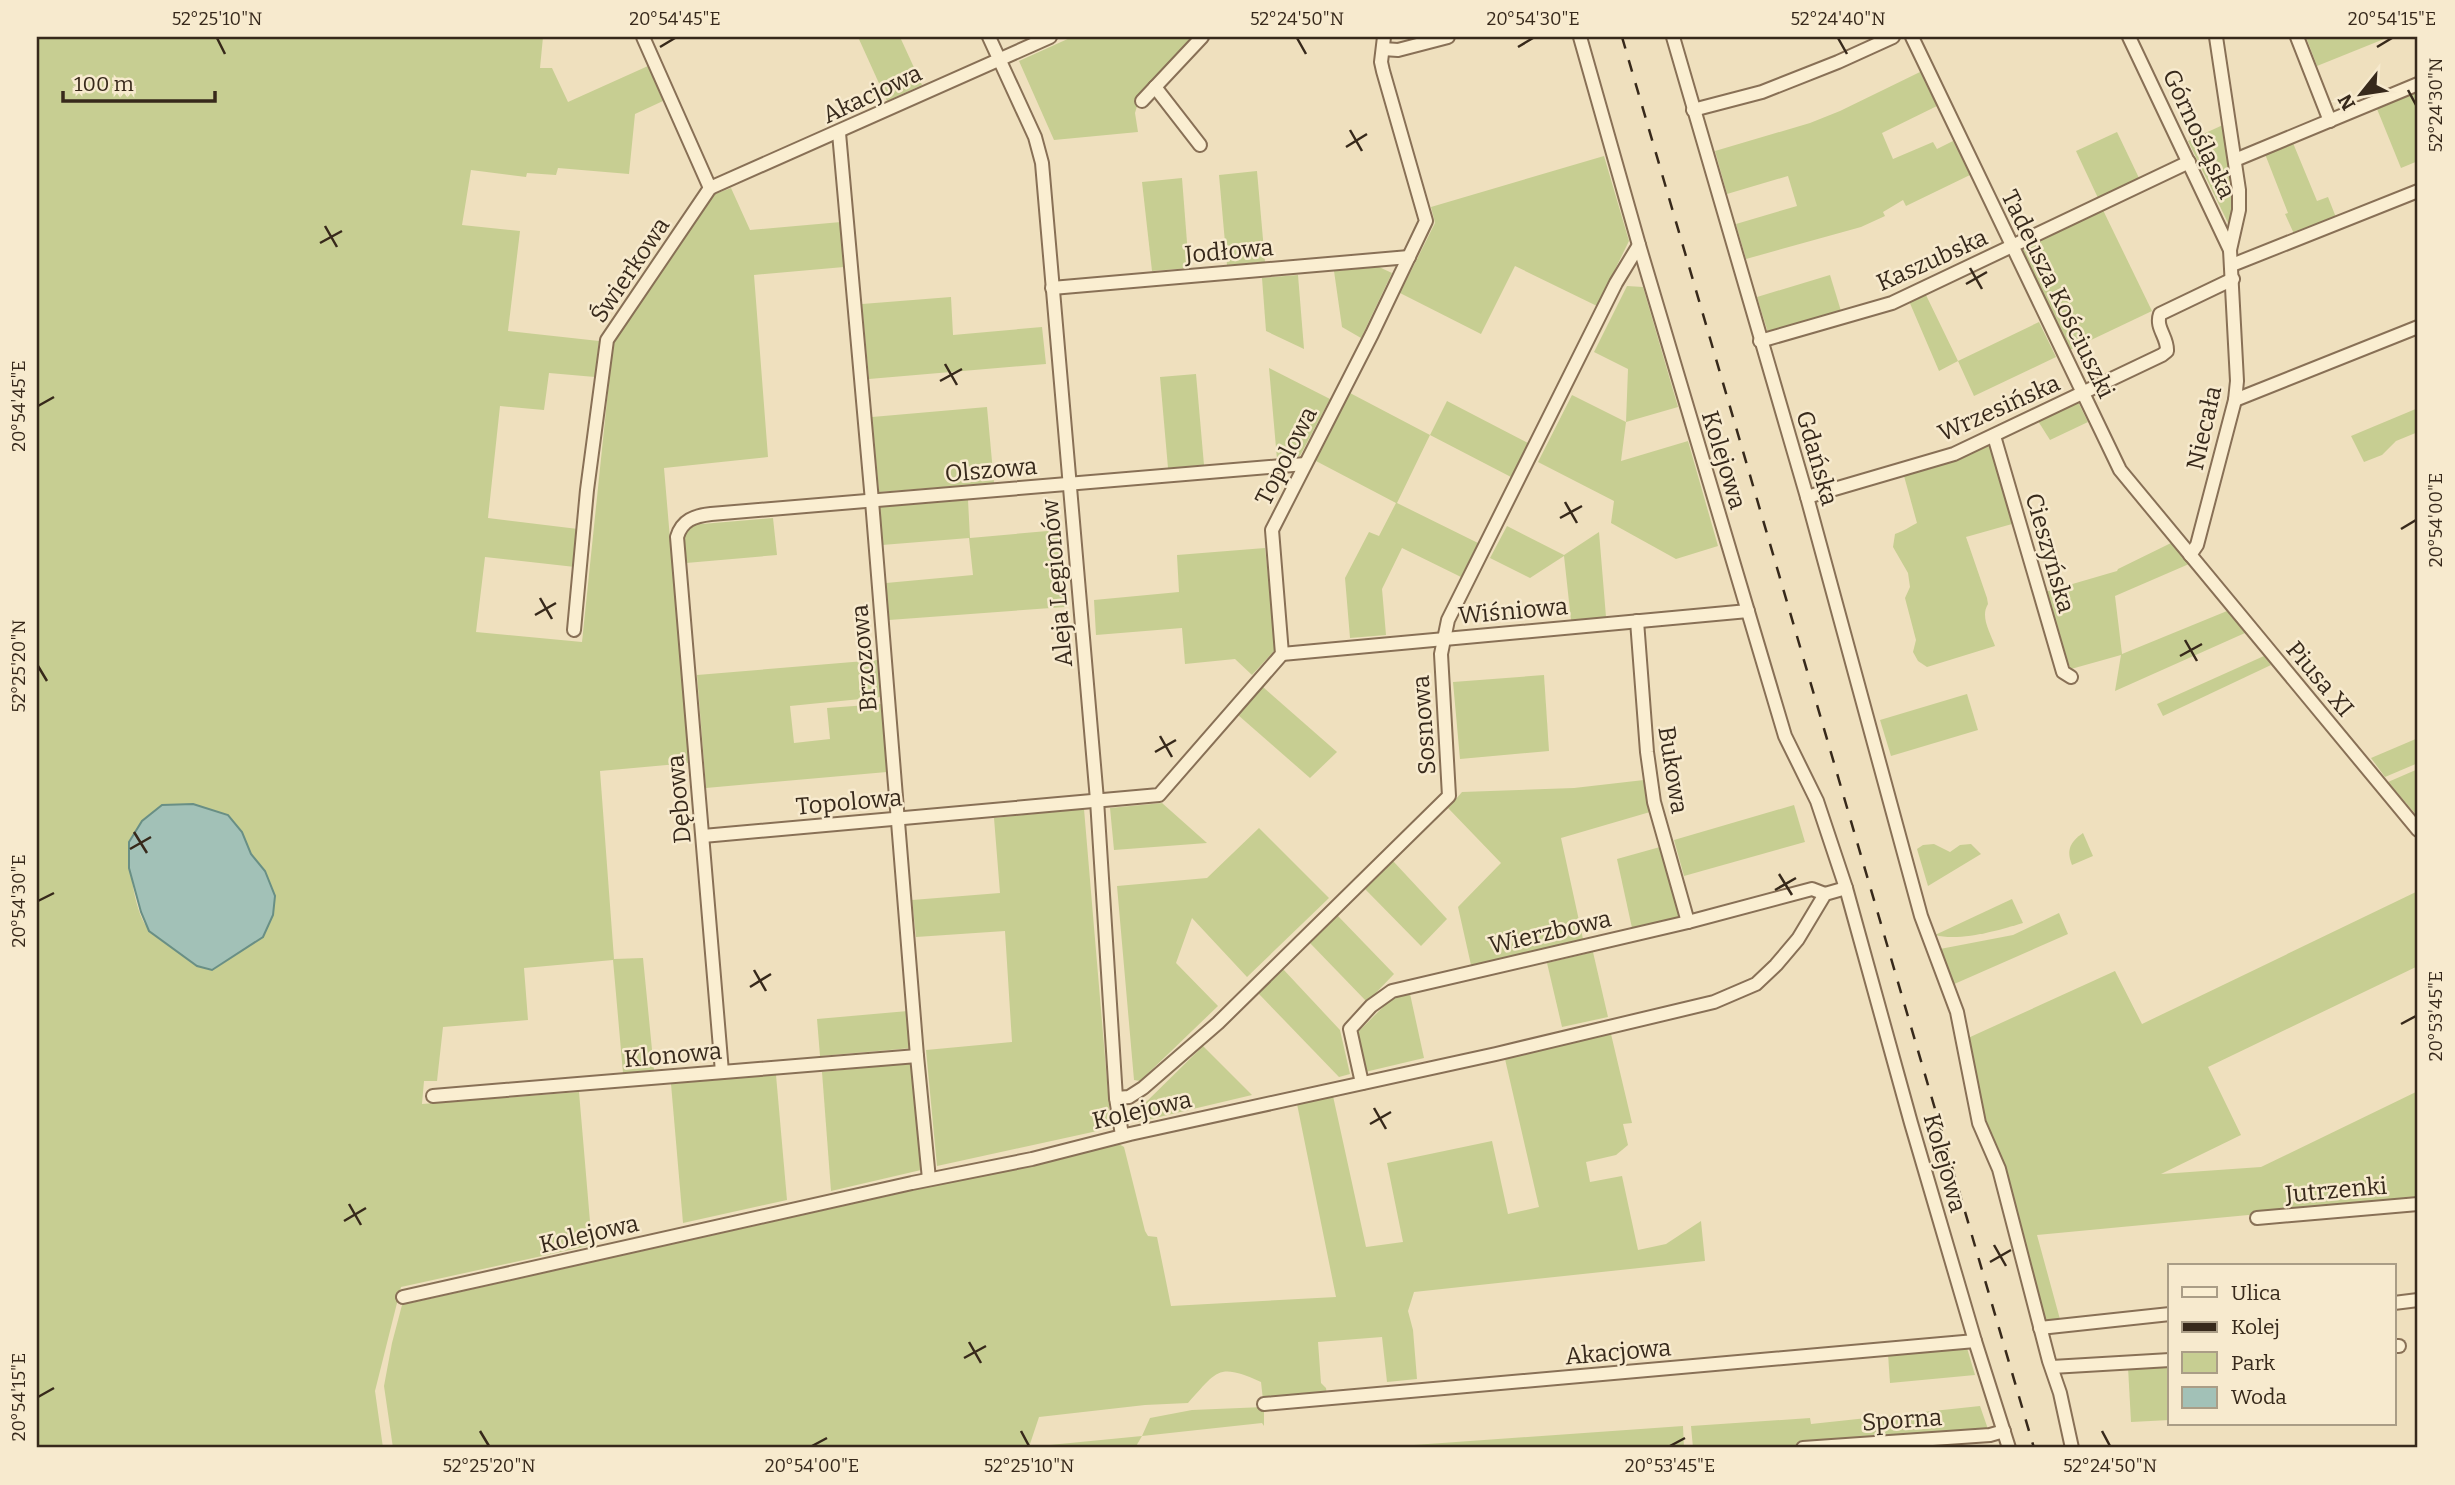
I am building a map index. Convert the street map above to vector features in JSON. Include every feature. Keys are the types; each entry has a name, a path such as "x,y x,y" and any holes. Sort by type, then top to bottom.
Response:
{"street":[{"path":"643,37 710,188"},
{"name":"Aleja Legionów","path":"989,37 1041,157 1097,800 1116,1098 1122,1135"},
{"name":"Akacjowa","path":"710,188 1050,37"},
{"path":"1142,101 1202,37"},
{"path":"1384,43 1398,50 1448,37"},
{"name":"Kolejowa","path":"1580,37 1785,736 1817,802 1846,888 1911,1123 2009,1448"},
{"name":"Gdańska","path":"1673,37 1807,497 1914,893 1957,1012 1979,1122 1998,1169 2040,1328"},
{"path":"1693,110 1773,88 1893,37"},
{"name":"Tadeusza Kościuszki","path":"1912,37 2120,470 2190,555"},
{"name":"Górnośląska","path":"2129,37 2230,250"},
{"name":"Niecała","path":"2190,555 2197,545 2235,400 2237,381 2230,250 2239,210 2235,160 2216,37"},
{"path":"2297,37 2330,121"},
{"name":"Topolowa","path":"703,836 1159,795 1282,654 1272,530 1424,228 1426,218 1383,71 1381,62 1384,43"},
{"path":"2235,160 2418,84"},
{"path":"1155,87 1200,145"},
{"name":"Brzozowa","path":"839,133 929,1179"},
{"name":"Kaszubska","path":"1760,341 1892,303 2189,162"},
{"name":"Świerkowa","path":"575,630 587,490 607,340 710,188"},
{"path":"2232,265 2418,191"},
{"name":"Sosnowa","path":"1116,1098 1129,1097 1143,1088 1218,1023 1448,796 1441,654 1448,620 1616,283 1639,245"},
{"name":"Jodłowa","path":"1052,288 1409,257"},
{"name":"Wrzesińska","path":"1807,497 1954,454 2165,353 2168,346 2158,322 2160,314 2233,279"},
{"path":"2235,400 2418,327"},
{"name":"Cieszyńska","path":"1994,436 2063,672 2071,677"},
{"name":"Olszowa","path":"683,524 692,518 711,514 1306,464"},
{"name":"Dębowa","path":"683,524 677,537 722,1072"},
{"name":"Piusa XI","path":"2190,555 2418,830"},
{"name":"Wiśniowa","path":"1282,654 1748,611"},
{"name":"Bukowa","path":"1637,621 1647,752 1654,803 1688,922"},
{"path":"1825,894 1846,888"},
{"name":"Wierzbowa","path":"1362,1083 1350,1029 1371,1006 1392,991 1688,922 1812,889 1825,894"},
{"name":"Kolejowa","path":"403,1297 929,1179 1032,1159 1122,1135 1714,1002 1756,984 1776,965 1798,939 1825,894"},
{"name":"Klonowa","path":"433,1096 917,1056"},
{"name":"Jutrzenki","path":"2257,1218 2418,1204"},
{"path":"2396,1303 2418,1300"},
{"path":"2072,1448 2040,1328 2168,1314"},
{"name":"Akacjowa","path":"1264,1405 1975,1341"},
{"path":"2052,1367 2168,1360"},
{"name":"Sporna","path":"1803,1448 1990,1435 2004,1431"}],"green space":[{"path":"37,37 543,37 540,68 552,68 568,102 648,66 663,101 635,114 629,174 558,168 556,175 527,173 526,177 471,170 462,225 520,231 508,331 599,341 595,377 549,373 544,410 500,406 488,518 578,529 575,567 485,557 476,632 582,642 613,343 715,194 731,188 750,230 841,222 844,267 754,275 768,457 664,468 689,763 600,771 614,959 643,958 654,1070 623,1073 613,960 524,968 528,1020 443,1027 437,1081 424,1081 422,1104 579,1092 592,1245 401,1287 375,1391 383,1448 37,1448","holes":["193,804 227,815 242,832 251,854 265,871 263,937 212,970 165,943 145,924 134,890 129,842"]},
{"path":"858,37 900,37 922,85 887,101"},
{"path":"1072,37 1194,37 1141,92 1135,113 1138,132 1054,140 1019,61"},
{"path":"2306,37 2389,37 2317,66"},
{"path":"1920,72 1937,106 1882,133 1893,159 1933,142 1937,149 1953,141 1970,175 1906,206 1903,200 1883,212 1885,216 1861,227 1746,259 1736,224 1797,206 1788,176 1727,194 1715,151 1810,123"},
{"path":"2418,92 2418,161 2401,168 2377,109"},
{"path":"2225,124 2236,188 2230,227 2188,141"},
{"path":"2117,132 2139,178 2098,198 2076,151"},
{"path":"2293,143 2317,201 2328,197 2337,220 2295,236 2265,154"},
{"path":"1604,156 1629,241 1597,306 1515,266 1481,334 1400,293 1435,223 1431,207"},
{"path":"1257,171 1265,262 1227,265 1219,175"},
{"path":"1182,178 1189,268 1152,271 1142,182"},
{"path":"2102,208 2152,311 2070,350 2021,248"},
{"path":"1379,267 1392,273 1361,338 1342,327 1334,271"},
{"path":"1298,275 1304,349 1266,331 1262,278"},
{"path":"1830,275 1841,311 1768,333 1757,297"},
{"path":"1627,286 1643,287 1678,407 1626,422 1628,369 1594,352"},
{"path":"1925,293 1958,361 1939,371 1909,301"},
{"path":"951,297 953,335 1042,327 1046,364 869,379 862,304"},
{"path":"2039,322 2056,357 1974,396 1958,361"},
{"path":"1269,368 1330,399 1300,456 1277,459"},
{"path":"1196,374 1204,465 1168,468 1160,377"},
{"path":"1350,393 1430,435 1397,503 1478,543 1461,577 1402,548 1382,589 1386,635 1350,638 1345,578 1369,532 1379,536 1396,503 1316,461"},
{"path":"1572,395 1626,422 1621,461 1688,441 1718,546 1676,559 1611,523 1614,501 1538,462"},
{"path":"1447,401 1528,443 1511,477 1430,435"},
{"path":"2078,402 2088,422 2050,440 2038,421"},
{"path":"987,407 994,483 879,492 872,417"},
{"path":"2418,408 2418,432 2396,441 2382,455 2364,462 2351,436"},
{"path":"1989,444 2012,524 1966,537 1987,598 1985,619 1995,646 1927,667 1918,661 1913,652 1916,640 1905,598 1910,587 1908,573 1893,547 1895,534 1917,523 1904,476 1951,462"},
{"path":"968,500 970,538 1059,530 1065,607 889,620 886,583 973,575 969,538 882,545 880,507"},
{"path":"773,518 777,555 686,563 684,533 690,525"},
{"path":"1507,526 1564,555 1599,532 1606,617 1571,620 1564,556 1530,578 1490,558"},
{"path":"2171,543 2189,564 2115,596 2122,654 2227,611 2245,633 2115,691 2121,655 2071,669 2066,665 2045,592 2117,571"},
{"path":"1265,548 1276,649 1252,675 1235,659 1185,664 1182,628 1096,635 1094,600 1179,592 1177,555"},
{"path":"2264,656 2271,665 2163,716 2157,704"},
{"path":"877,660 881,697 790,706 794,743 830,739 827,708 881,704 887,772 706,788 697,675"},
{"path":"1544,675 1549,751 1460,759 1453,682"},
{"path":"1263,687 1337,752 1310,778 1238,715"},
{"path":"1967,694 1978,730 1891,756 1880,720"},
{"path":"2418,738 2418,763 2385,777 2371,758"},
{"path":"2418,769 2418,817 2388,782"},
{"path":"1644,780 1650,812 1561,838 1583,939 1471,965 1458,907 1501,863 1448,808 1462,792 1574,788"},
{"path":"1162,803 1207,843 1114,850 1110,808"},
{"path":"1794,805 1805,842 1684,876 1674,840"},
{"path":"1084,809 1111,1128 937,1166 926,1050 1012,1042 1005,931 916,937 912,900 1000,893 994,818"},
{"path":"1259,828 1329,898 1247,977 1192,918 1176,963 1218,1006 1140,1081 1134,1080 1117,886 1207,878"},
{"path":"2083,833 2093,856 2072,865 2070,847"},
{"path":"1934,844 1950,852 1960,845 1971,844 1981,854 1928,886 1917,849 1923,845"},
{"path":"1660,847 1680,917 1632,928 1617,859"},
{"path":"1393,861 1447,919 1421,946 1365,889"},
{"path":"2418,891 2418,966 2208,1067 2241,1135 2161,1174 2261,1167 2418,1091 2418,1199 2037,1235 2061,1323 2043,1325 2002,1160 1986,1120 1968,1038 2115,971 2142,1024"},
{"path":"2012,899 2023,923 1967,936 1935,935"},
{"path":"2059,913 2068,934 1952,985 1940,949 2013,935"},
{"path":"1337,915 1394,974 1367,1002 1309,942"},
{"path":"1593,952 1608,1017 1562,1027 1547,963"},
{"path":"1282,968 1340,1030 1350,1074 1339,1077 1258,993"},
{"path":"1410,994 1424,1058 1365,1072 1356,1034 1392,998"},
{"path":"908,1011 912,1048 820,1056 817,1019"},
{"path":"1611,1034 1632,1123 1623,1124 1628,1145 1616,1155 1586,1162 1590,1182 1622,1176 1638,1250 1666,1244 1701,1221 1705,1261 1414,1292 1408,1311 1413,1330 1417,1379 1387,1382 1382,1337 1318,1342 1321,1383 1326,1388 1327,1395 1263,1400 1261,1382 1236,1373 1220,1373 1206,1383 1188,1403 1039,1417 1029,1447 1142,1436 1135,1448 393,1448 384,1386 402,1305 1119,1144 1124,1147 1145,1231 1148,1236 1157,1237 1171,1306 1336,1297 1297,1104 1333,1096 1366,1247 1403,1242 1387,1163 1492,1141 1508,1214 1539,1207 1505,1059"},
{"path":"1203,1046 1252,1095 1138,1122 1138,1110"},
{"path":"911,1063 921,1170 831,1191 822,1072"},
{"path":"776,1075 787,1200 683,1223 671,1084"},
{"path":"1967,1348 1975,1375 1890,1383 1888,1354"},
{"path":"2168,1364 2168,1420 2131,1422 2128,1367"},
{"path":"1980,1406 1989,1432 1772,1448 1693,1448 1691,1426 1810,1418 1811,1424"},
{"path":"1264,1407 1264,1426 1262,1423 1142,1436 1150,1418 1192,1410"},
{"path":"1683,1426 1684,1448 1372,1448"}],"water":[{"path":"193,804 228,815 242,832 251,854 265,871 275,896 273,915 263,937 212,970 197,966 149,931 129,868 129,842 142,821 162,805"}],"railway":[{"path":"1622,37 2034,1448"}]}
